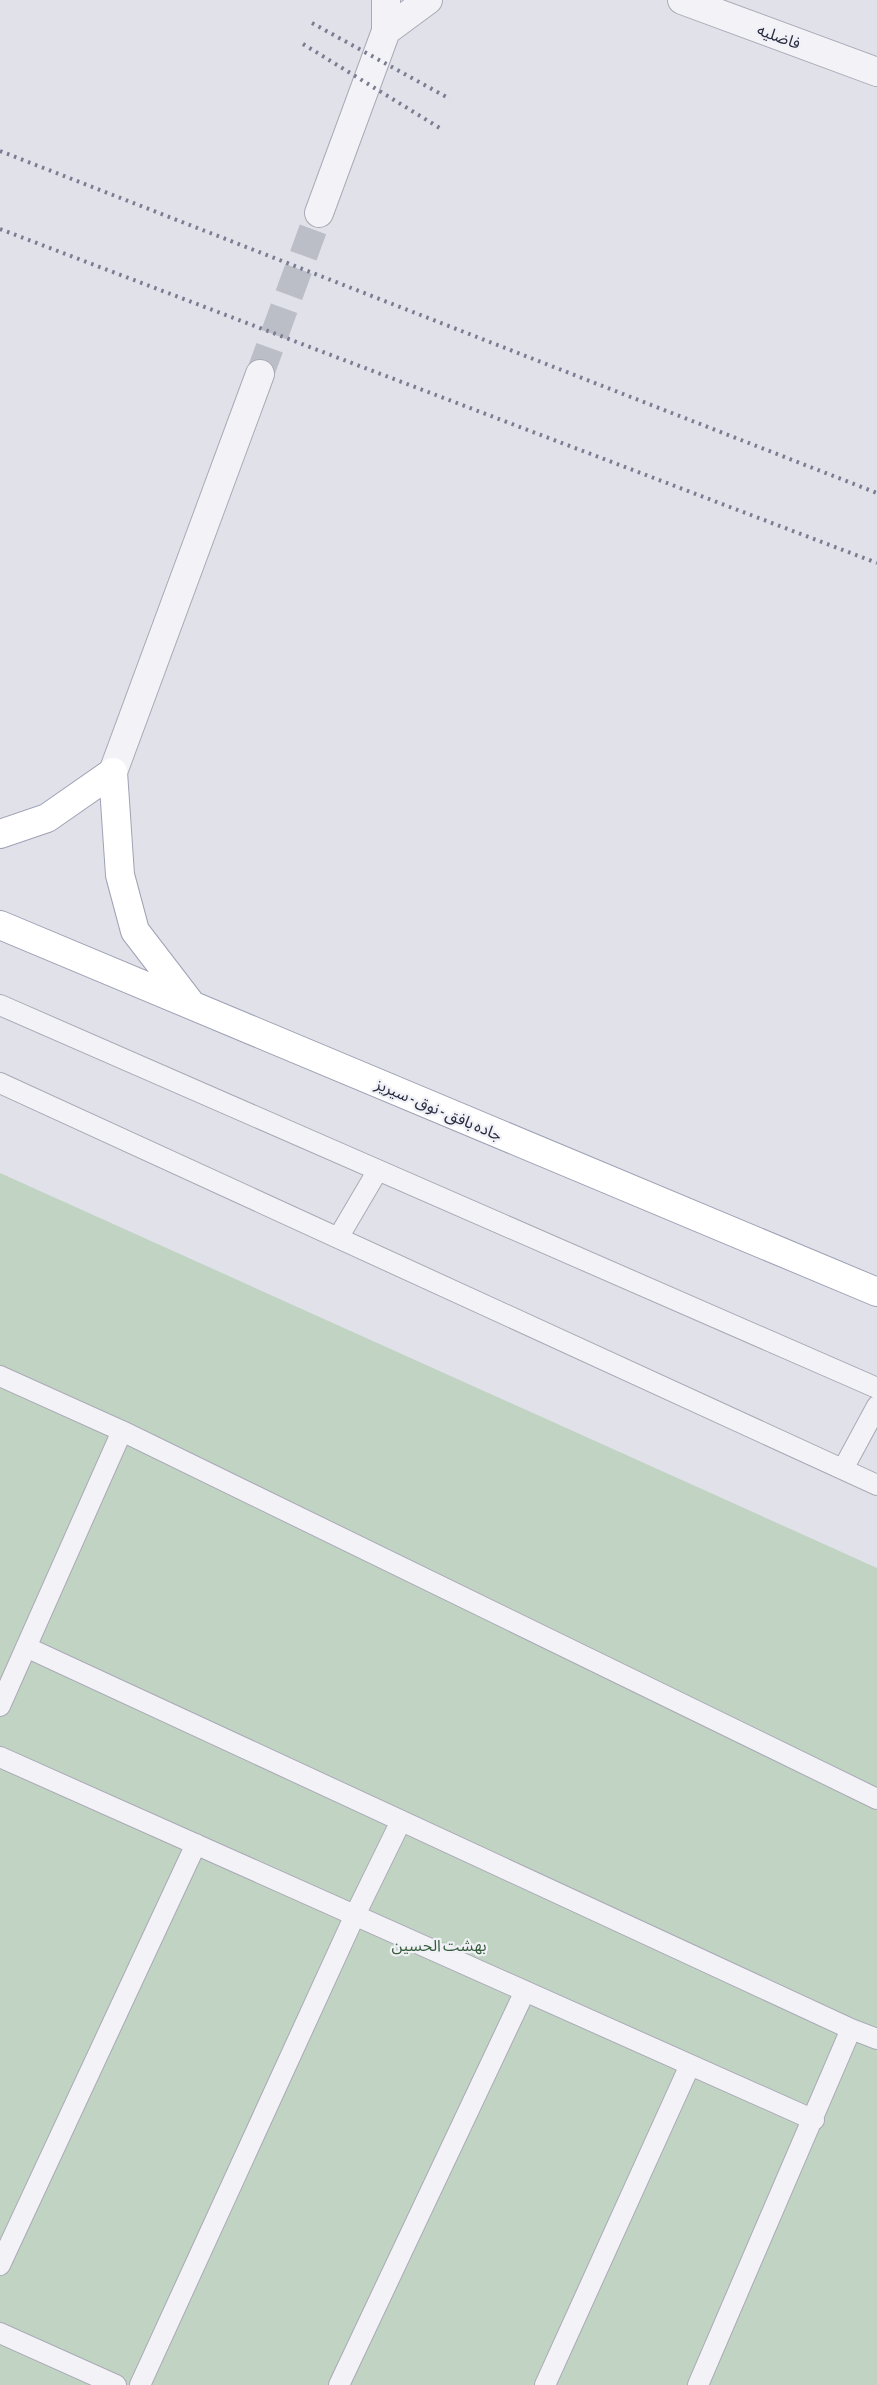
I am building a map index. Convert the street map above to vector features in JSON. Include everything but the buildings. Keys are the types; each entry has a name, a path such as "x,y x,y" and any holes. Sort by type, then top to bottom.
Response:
{"main road":[{"path":"0,834 47,818 113,772"},
{"path":"113,772 120,875 135,931 192,1005"},
{"name":"جاده بافق - نوق - سیریز","path":"0,925 877,1292"}],"street":[{"path":"319,213 386,31 386,0"},
{"path":"386,31 428,0"},
{"name":"فاضلیه","path":"682,0 877,72"},
{"path":"113,772 260,374"}],"lane":[{"path":"0,1005 877,1388"},
{"path":"0,1083 877,1485"},
{"path":"338,1238 378,1170"},
{"path":"0,1376 122,1431 877,1799"},
{"path":"842,1469 877,1406"},
{"path":"0,1706 122,1431"},
{"path":"26,1647 851,2030 877,2039"},
{"path":"0,1757 814,2120"},
{"path":"140,2385 355,1915 401,1821"},
{"path":"0,2265 196,1844"},
{"path":"339,2385 525,1991"},
{"path":"698,2385 814,2120 851,2030"},
{"path":"545,2385 690,2065"},
{"path":"0,2333 116,2385"}],"green space":[{"name":"بهشت الحسین","path":"0,1173 877,1568 877,2385 0,2385"}],"tunnel":[{"path":"260,374 319,213"}],"railway":[{"path":"312,23 450,99"},
{"path":"303,44 443,130"},
{"path":"0,151 877,493"},
{"path":"0,229 877,563"}]}
